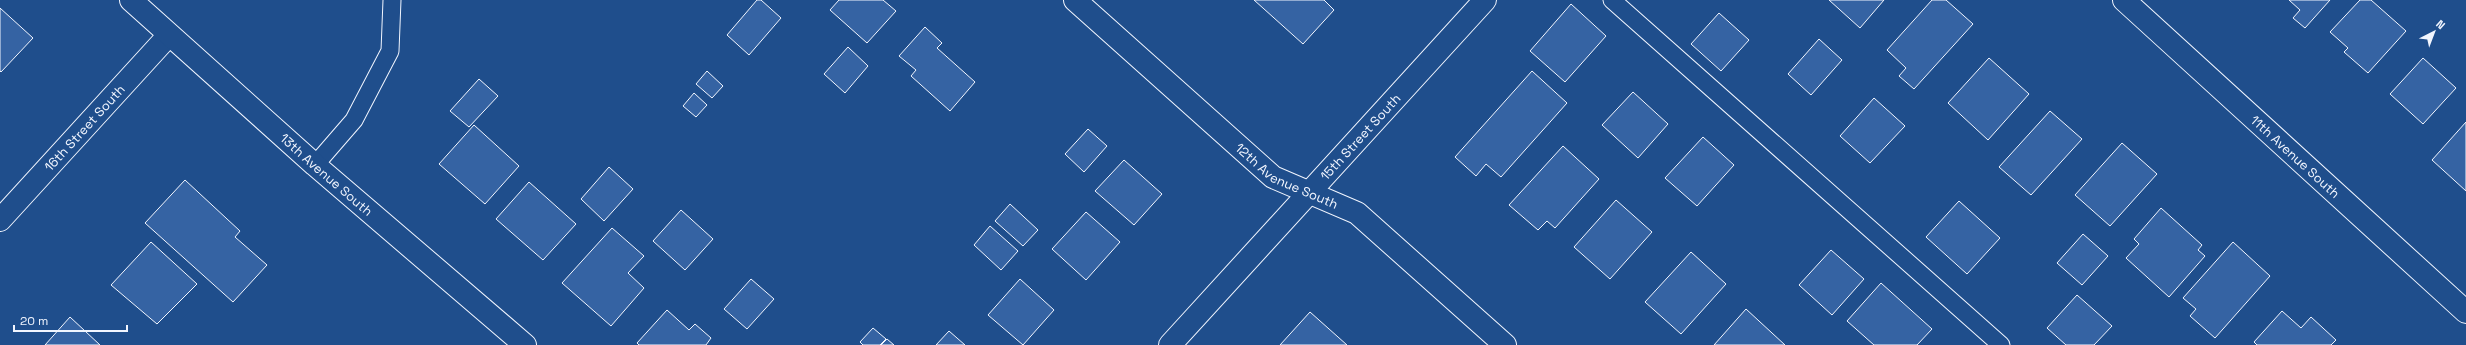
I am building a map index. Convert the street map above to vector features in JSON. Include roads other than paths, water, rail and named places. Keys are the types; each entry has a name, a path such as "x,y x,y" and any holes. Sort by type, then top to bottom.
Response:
{"street":[{"name":"13th Avenue South","path":"131,0 315,165 525,345"},
{"name":"12th Avenue South","path":"1075,0 1273,177 1357,213 1505,345"},
{"name":"15th Street South","path":"1170,345 1485,0"},
{"name":"11th Avenue South","path":"2124,0 2466,312"},
{"name":"16th Street South","path":"0,220 169,35"}],"lane":[{"path":"315,165 354,120 390,52 392,0"},
{"path":"1612,0 2001,345"}]}
